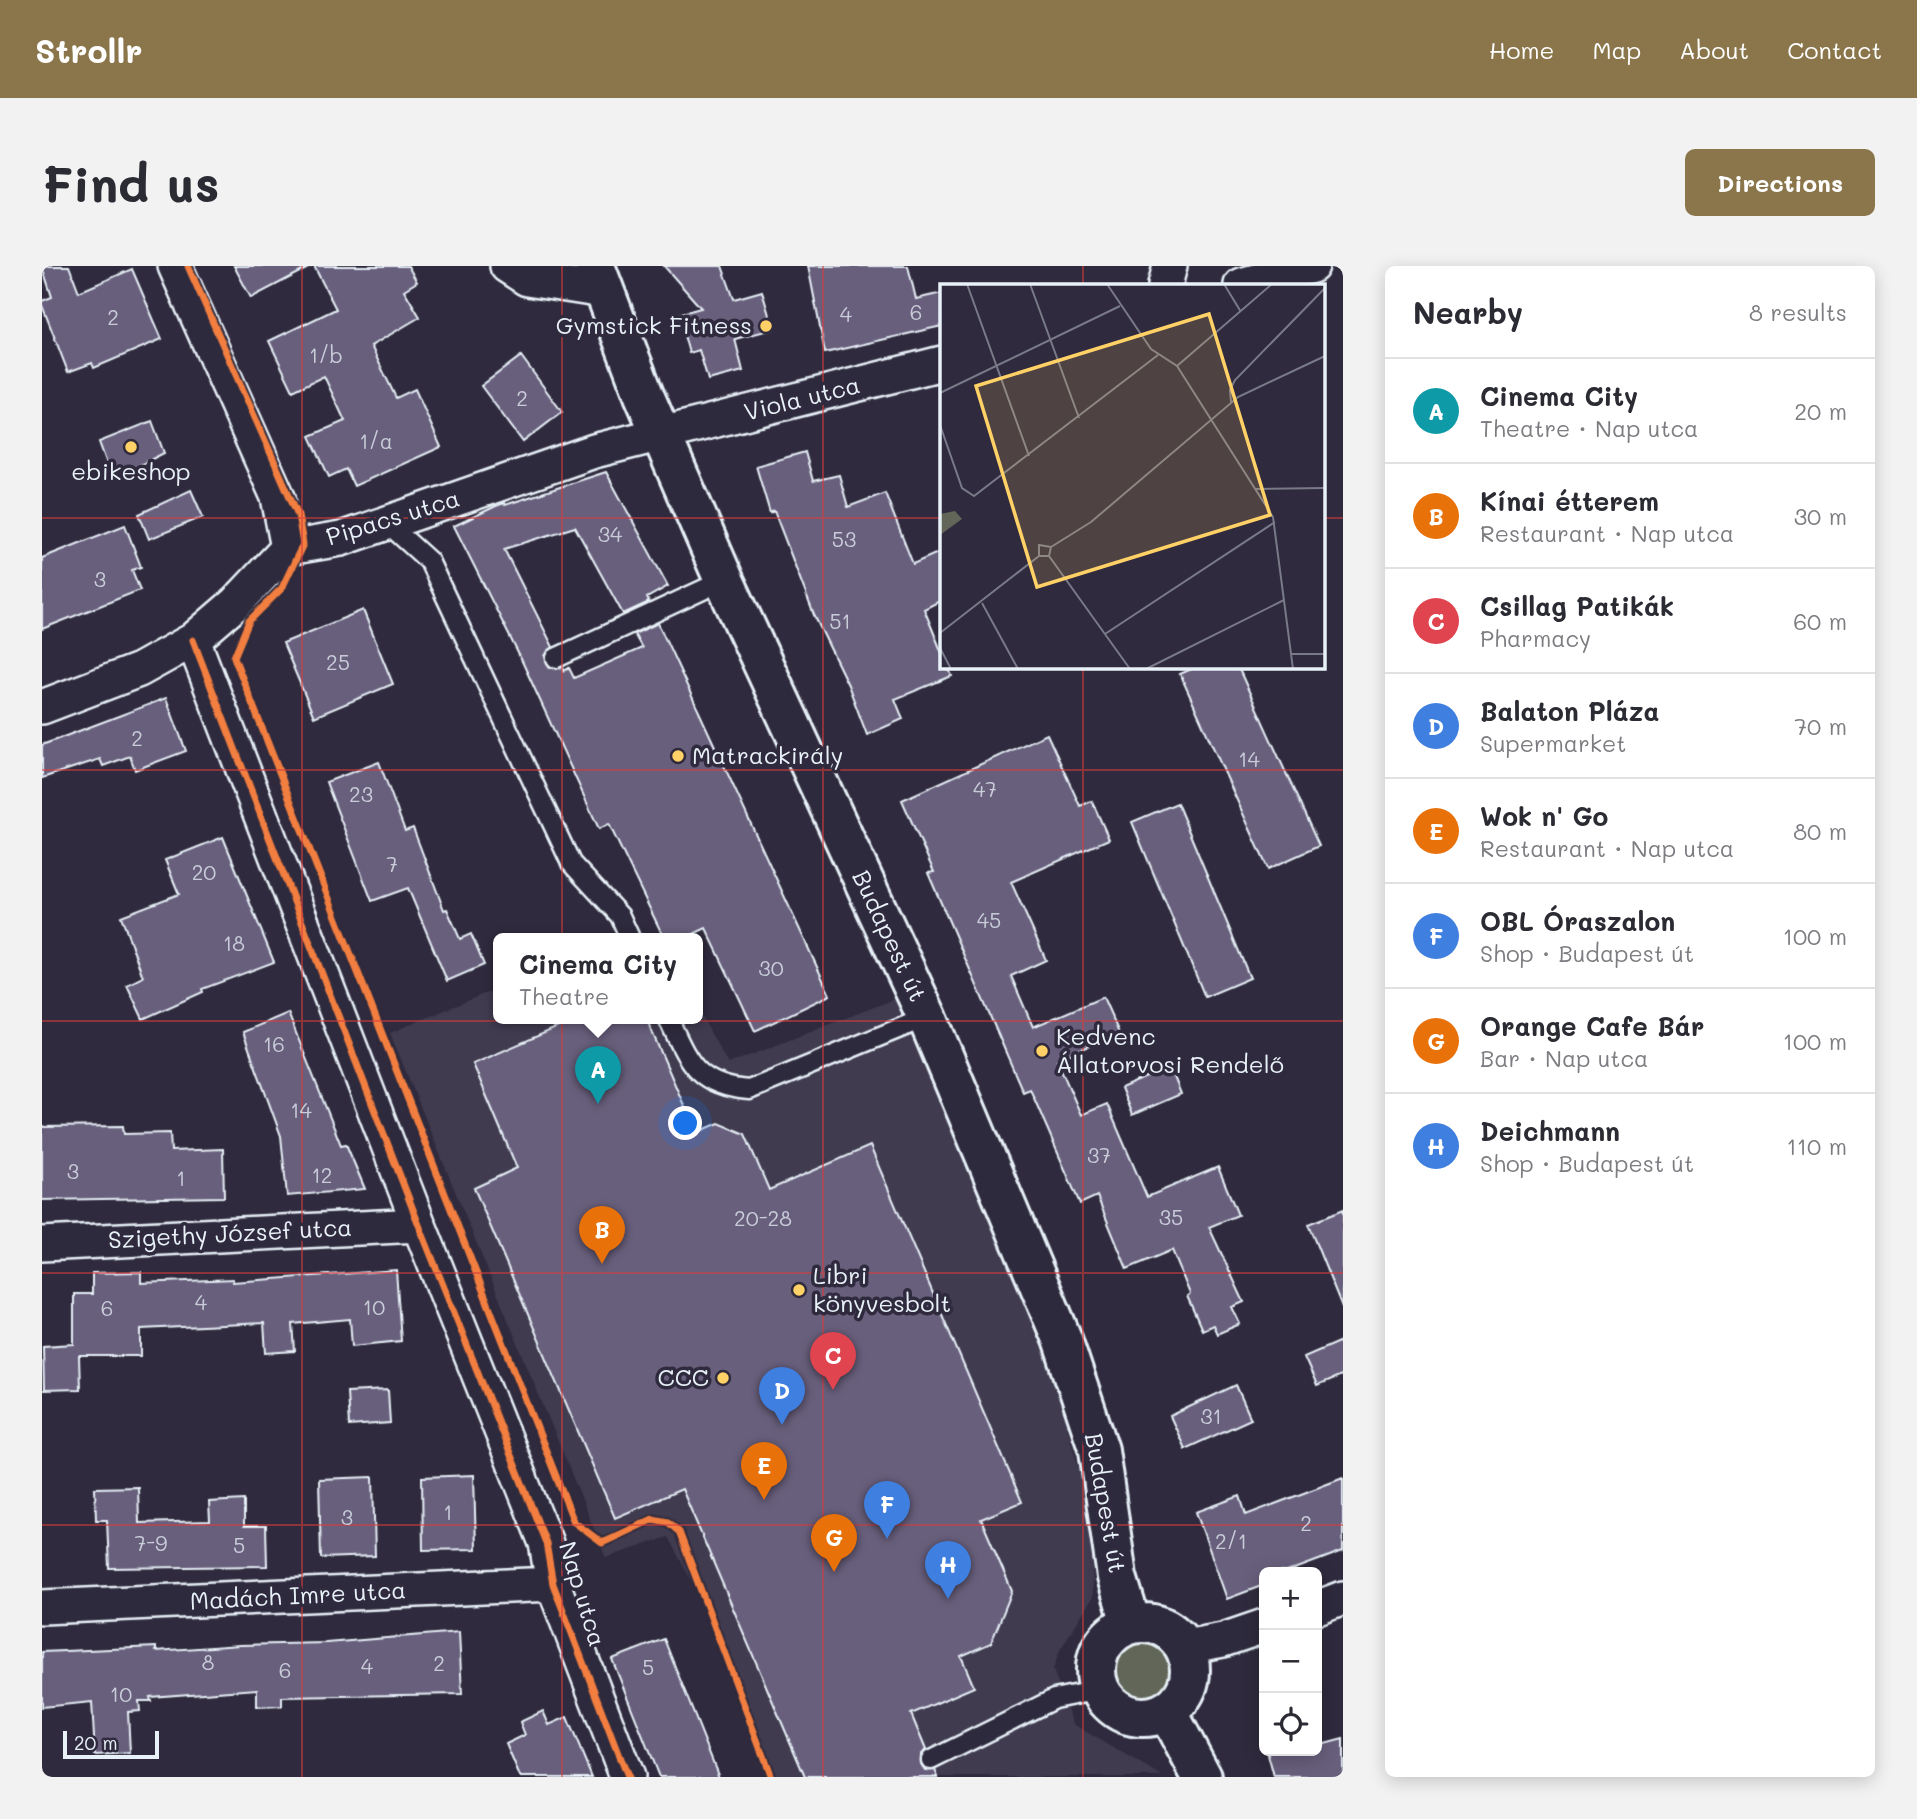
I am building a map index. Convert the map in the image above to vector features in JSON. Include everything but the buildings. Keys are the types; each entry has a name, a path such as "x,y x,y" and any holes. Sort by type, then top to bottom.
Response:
{"main road":[{"name":"Budapest út","path":"600,279 661,435 724,580 926,1017 1062,1339 1100,1450 1117,1577 1131,1623"},
{"path":"1147,1622 1162,1626 1185,1647 1189,1668 1186,1690 1167,1711 1148,1717 1129,1715 1111,1706 1099,1690 1095,1674 1097,1657 1104,1642 1115,1630 1131,1623 1147,1622"},
{"path":"1167,1711 1202,1777"}],"street":[{"path":"42,707 139,670 193,640 236,603 288,548 278,497 175,266"},
{"path":"507,266 527,279 600,279"},
{"path":"1165,284 1170,266"},
{"path":"1245,284 1312,266"},
{"name":"Viola utca","path":"661,435 940,364"},
{"name":"Pipacs utca","path":"288,548 341,538 594,452 661,435"},
{"name":"Nap utca","path":"193,640 546,1544 553,1584 627,1777"},
{"name":"Szigethy József utca","path":"42,1244 419,1224"},
{"name":"Madách Imre utca","path":"42,1607 553,1584"},
{"path":"1322,1606 1343,1598"},
{"path":"1185,1647 1223,1640 1259,1628"}],"lane":[{"path":"387,523 429,561 572,863 620,916 628,933"},
{"path":"556,658 724,580"},
{"path":"671,1024 690,1065 719,1084 749,1090 926,1017"},
{"path":"931,1760 1054,1699 1099,1690"}],"shaded area":[{"path":"493,990 493,1024 703,1024 703,1019 728,1064 897,998 972,1171 1051,1369 1092,1515 1093,1597 1060,1650 1053,1670 1073,1724 1163,1777 769,1777 711,1618 668,1537 606,1558 390,1033"}],"green space":[{"path":"1142,1623 1160,1627 1175,1637 1185,1652 1189,1670 1185,1688 1175,1703 1160,1713 1142,1717 1124,1713 1109,1703 1099,1688 1095,1670 1099,1652 1109,1637 1124,1627"}],"cycle path":[{"path":"188,266 298,515 303,544 282,588 249,621 234,657 574,1522 602,1543 653,1519 668,1522 679,1532 771,1777"},
{"path":"193,640 419,1225 546,1543 553,1584 627,1777"}],"place":[{"name":"Gymstick Fitness","path":"766,326"},
{"name":"ebikeshop","path":"131,447"},
{"name":"Matrackirály","path":"678,756"},
{"name":"Kedvenc Állatorvosi Rendelő","path":"1042,1051"},
{"name":"Cinema City","path":"598,1104"},
{"name":"Kínai étterem","path":"602,1264"},
{"name":"Libri könyvesbolt","path":"799,1290"},
{"name":"CCC","path":"723,1378"},
{"name":"Csillag Patikák","path":"833,1390"},
{"name":"Balaton Pláza","path":"782,1425"},
{"name":"Wok n' Go","path":"764,1500"},
{"name":"OBL Óraszalon","path":"887,1539"},
{"name":"Orange Cafe Bár","path":"834,1572"},
{"name":"Deichmann","path":"948,1599"}]}
